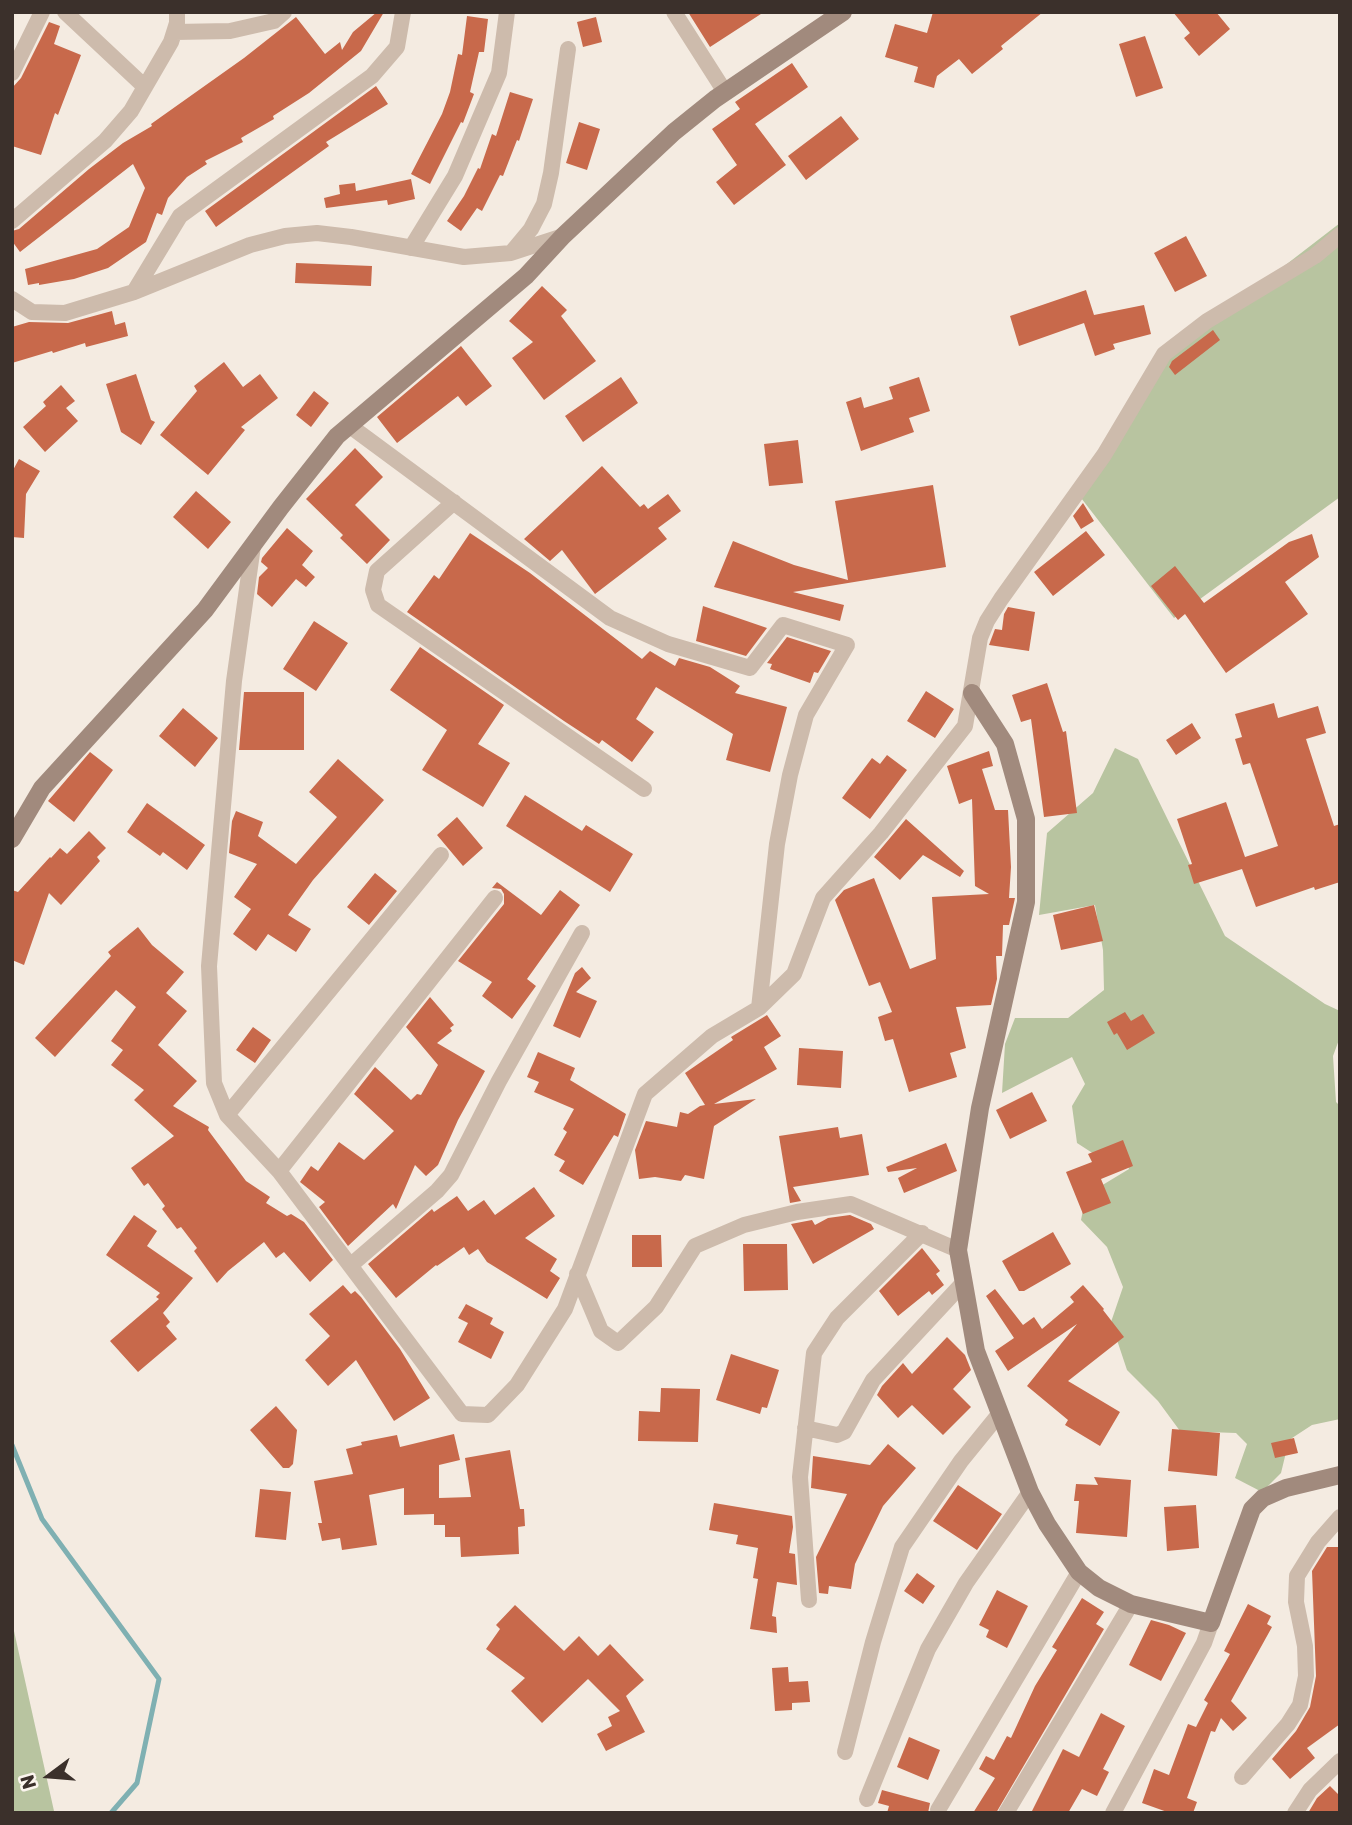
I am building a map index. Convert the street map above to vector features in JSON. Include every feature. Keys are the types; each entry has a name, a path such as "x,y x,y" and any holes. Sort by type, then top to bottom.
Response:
{"street":[{"path":"12,73 42,12"},
{"path":"65,12 145,87"},
{"path":"12,221 105,141 131,111 171,42 177,12"},
{"path":"175,32 230,31 274,21 284,12"},
{"path":"134,292 180,216 372,76 397,47 403,12"},
{"path":"411,248 455,176 499,73 507,12"},
{"path":"674,12 725,92"},
{"path":"12,839 42,788 205,610 337,436 526,276 563,236 674,132 725,92 843,12"},
{"path":"511,253 531,229 544,204 551,173 568,49"},
{"path":"12,299 32,312 65,313 134,292 250,245 285,236 317,233 464,257 511,253 563,236"},
{"path":"253,546 234,681 209,966 214,1083 227,1115 279,1171 461,1414 488,1415 517,1385 565,1309 645,1094 712,1036 759,1008 794,974 822,898 881,833 965,726 980,638 987,621 1104,455 1164,354 1207,321 1315,256 1340,235"},
{"path":"349,426 610,618 668,644 750,668 783,625 846,645 806,715 790,775 777,844 759,1008"},
{"path":"454,502 377,571 373,590 378,605 643,789"},
{"path":"972,693 1005,744 1026,819 1026,902 981,1108 958,1250 976,1351 1030,1493 1079,1572 1099,1588 1131,1604 1211,1623"},
{"path":"227,1115 441,855"},
{"path":"279,1171 495,898"},
{"path":"351,1265 452,1175 499,1081 582,933"},
{"path":"577,1274 601,1331 618,1343 656,1307 695,1245 744,1225 797,1212 851,1204 958,1250"},
{"path":"809,1600 800,1478 814,1353 837,1318 922,1233"},
{"path":"805,1428 837,1435 844,1432 873,1380 964,1282"},
{"path":"845,1752 873,1642 902,1548 961,1461 1000,1413"},
{"path":"1114,1813 1204,1643 1252,1509 1263,1498 1286,1488 1340,1475"},
{"path":"867,1800 928,1649 966,1583 1030,1493"},
{"path":"1242,1777 1288,1724 1300,1705 1306,1676 1305,1646 1296,1602 1297,1576 1318,1542 1340,1517"},
{"path":"938,1810 1079,1572"},
{"path":"1006,1813 1131,1604"},
{"path":"1295,1813 1310,1790 1340,1760"}],"green space":[{"path":"1340,223 1340,497 1174,618 1078,494 1170,354"},
{"path":"1115,748 1138,759 1225,936 1325,1004 1340,1011 1340,1037 1333,1056 1336,1102 1340,1106 1340,1419 1312,1425 1289,1440 1281,1473 1262,1492 1235,1478 1247,1444 1236,1433 1180,1431 1158,1401 1127,1370 1111,1322 1123,1287 1107,1247 1081,1220 1086,1195 1129,1169 1118,1143 1094,1154 1077,1143 1072,1106 1085,1084 1072,1057 1002,1093 1005,1044 1015,1018 1068,1018 1104,990 1103,950 1095,905 1039,915 1047,833 1093,793"},
{"path":"12,1622 54,1811 53,1813 12,1813"}],"building":[{"path":"377,12 384,12 361,51 309,93 273,116 274,119 241,138 243,142 205,161 207,164 187,177 168,198 162,215 157,213 146,242 108,268 74,279 28,285 25,269 97,249 129,227 145,188 133,164 20,252 12,241 12,231 19,229 89,169 123,143 152,126 151,124 244,58 296,17 325,54 340,42 342,50 353,32"},
{"path":"688,12 764,12 710,47"},
{"path":"933,12 1043,12 972,74 959,59 937,76 934,88 914,82 918,67 885,57 895,24 927,33"},
{"path":"1173,12 1216,12 1230,29 1199,56 1184,38 1190,33"},
{"path":"467,16 488,19 484,52 479,52 470,92 474,94 463,123 461,122 430,184 411,174 442,114 450,92 458,54 462,55"},
{"path":"596,17 602,42 583,47 577,22"},
{"path":"49,22 60,26 54,44 81,55 58,115 55,113 41,155 12,146 12,88 21,78"},
{"path":"1145,36 1163,88 1136,97 1119,44"},
{"path":"792,63 808,87 755,124 786,165 734,205 716,182 737,165 712,129 740,109 735,102"},
{"path":"376,86 388,104 326,142 329,146 216,227 205,211"},
{"path":"510,92 533,99 519,141 517,140 503,176 500,175 482,211 477,208 461,231 447,221 478,168 480,169 492,134 496,136"},
{"path":"841,116 859,139 806,180 788,156"},
{"path":"579,122 600,129 587,170 566,163"},
{"path":"411,179 415,199 388,205 387,200 326,208 324,198 340,194 339,185 355,183 356,191"},
{"path":"1186,236 1207,276 1175,292 1154,253"},
{"path":"296,263 372,266 371,286 295,283"},
{"path":"542,286 567,310 561,316 596,361 544,400 512,358 533,342 509,321"},
{"path":"1086,290 1094,315 1144,305 1151,334 1113,344 1115,349 1095,356 1084,323 1019,346 1010,316"},
{"path":"112,311 115,325 125,322 128,336 86,347 85,343 12,363 12,327 29,322 68,323"},
{"path":"1213,330 1220,340 1175,375 1169,367 1172,361"},
{"path":"461,346 492,386 466,406 458,396 397,443 377,417"},
{"path":"224,362 243,387 260,374 278,398 241,427 245,430 208,475 160,435 197,391 194,386"},
{"path":"136,374 151,420 155,422 141,445 121,432 106,384"},
{"path":"621,377 638,403 583,442 565,416"},
{"path":"919,377 930,411 909,418 914,432 861,451 846,402 861,397 864,408 893,399 889,387"},
{"path":"61,385 75,401 66,408 78,421 45,452 23,427 46,406 43,402"},
{"path":"314,391 329,403 311,427 296,415"},
{"path":"798,440 803,483 769,486 764,444"},
{"path":"355,448 383,477 355,505 390,540 367,564 340,538 343,535 306,499"},
{"path":"19,459 40,471 26,494 24,538 12,537 12,472"},
{"path":"602,466 640,507 644,504 648,509 668,494 681,511 658,528 667,539 595,594 562,550 550,561 524,539"},
{"path":"933,485 946,567 793,592 844,605 840,621 714,587 733,541 794,565 848,580 835,501"},
{"path":"196,491 231,522 208,549 173,517"},
{"path":"1083,503 1094,521 1081,529 1073,516"},
{"path":"287,528 313,551 302,565 315,577 306,587 296,579 272,607 257,594 259,577 268,568 261,562"},
{"path":"1086,531 1105,555 1053,596 1034,572"},
{"path":"470,533 530,573 642,659 650,651 675,666 679,658 710,667 740,686 735,693 787,707 770,772 726,760 733,734 656,687 636,719 654,732 632,762 602,740 599,744 564,721 407,612 434,575 439,579"},
{"path":"1312,534 1319,557 1285,582 1308,614 1226,673 1185,614 1178,620 1151,586 1175,566 1204,603 1289,542"},
{"path":"703,606 767,628 746,656 696,641"},
{"path":"1008,607 1035,612 1029,651 989,645 995,629 1002,630 1004,614"},
{"path":"314,621 348,643 316,691 283,669"},
{"path":"787,637 831,651 818,673 814,672 810,683 770,669 772,664 767,663"},
{"path":"420,647 504,705 478,744 510,763 483,807 422,770 447,730 390,690"},
{"path":"1047,683 1063,732 1066,731 1077,813 1044,817 1031,719 1021,722 1012,695"},
{"path":"926,691 954,709 935,738 907,721"},
{"path":"244,692 304,692 304,750 239,750"},
{"path":"1274,703 1278,718 1318,706 1326,733 1306,739 1334,826 1340,824 1340,882 1315,890 1314,887 1256,907 1242,869 1194,884 1188,865 1192,864 1177,819 1226,802 1245,857 1278,846 1250,763 1243,765 1235,739 1242,737 1235,714"},
{"path":"183,708 218,738 195,767 159,736"},
{"path":"1192,723 1201,738 1176,755 1166,740"},
{"path":"989,751 993,766 982,769 995,810 1008,810 1011,867 1009,898 1015,898 1009,925 1003,925 1002,956 996,956 997,979 991,1005 956,1007 966,1048 950,1053 957,1077 909,1092 893,1039 885,1041 878,1017 892,1012 880,982 869,986 835,900 844,890 874,878 910,969 936,959 932,897 989,894 975,886 972,799 959,804 947,766"},
{"path":"90,752 113,770 74,822 48,801"},
{"path":"887,755 907,770 870,819 842,798 872,758 880,764"},
{"path":"338,759 384,800 313,880 288,915 311,929 296,952 268,934 256,951 233,934 251,909 234,897 257,864 229,853 232,821 236,811 263,822 258,836 296,864 337,817 309,792"},
{"path":"525,795 582,831 586,825 633,854 610,892 506,826"},
{"path":"147,803 205,845 187,870 163,852 160,856 127,832"},
{"path":"457,817 483,848 463,866 437,835"},
{"path":"906,819 964,871 960,877 923,855 900,880 874,857"},
{"path":"89,831 106,848 97,857 100,861 61,905 49,893 24,965 12,960 12,890 18,892 60,848 67,854"},
{"path":"375,873 397,891 369,925 347,907"},
{"path":"497,882 541,915 560,890 580,905 527,979 536,986 512,1019 482,996 492,982 458,961 504,904 501,889 492,888"},
{"path":"1094,905 1103,941 1061,950 1053,915"},
{"path":"138,927 152,945 184,972 166,993 187,1011 158,1045 197,1081 173,1106 209,1127 208,1130 246,1181 270,1197 266,1203 287,1216 291,1214 304,1222 333,1260 310,1282 284,1252 276,1258 264,1242 217,1283 194,1251 197,1248 181,1227 177,1229 162,1209 165,1206 148,1183 144,1186 131,1168 174,1136 134,1100 144,1090 111,1065 123,1050 111,1041 136,1007 116,990 55,1057 35,1038 111,956 108,952"},
{"path":"582,967 591,978 576,992 597,1001 580,1038 553,1026 575,973"},
{"path":"430,997 454,1025 450,1028 452,1031 437,1043 485,1071 458,1120 438,1165 426,1176 415,1165 396,1209 393,1204 348,1246 319,1207 325,1202 300,1182 311,1166 318,1171 339,1142 364,1160 394,1131 354,1094 375,1067 411,1100 417,1094 421,1095 438,1065 406,1027"},
{"path":"1125,1012 1131,1021 1143,1014 1155,1033 1127,1050 1107,1022"},
{"path":"767,1015 781,1036 764,1047 777,1069 714,1104 756,1099 714,1126 704,1179 685,1175 681,1181 655,1177 639,1179 635,1150 646,1121 677,1127 680,1112 688,1114 705,1105 685,1073 733,1040 731,1037"},
{"path":"253,1027 271,1040 255,1063 236,1050"},
{"path":"799,1048 843,1051 841,1088 797,1085"},
{"path":"538,1052 575,1068 570,1080 626,1114 618,1137 614,1135 583,1185 559,1171 565,1161 554,1155 567,1132 563,1129 574,1109 534,1092 539,1082 527,1077"},
{"path":"1032,1092 1047,1121 1010,1139 996,1110"},
{"path":"838,1127 840,1138 862,1134 869,1175 793,1187 801,1201 790,1203 779,1136"},
{"path":"1123,1140 1133,1166 1101,1179 1111,1203 1083,1214 1066,1172 1092,1162 1088,1154"},
{"path":"946,1143 957,1171 904,1193 898,1178 917,1168 888,1172 886,1167"},
{"path":"534,1187 555,1216 525,1238 557,1259 550,1271 560,1278 547,1299 487,1262 478,1249 469,1255 464,1247 436,1265 396,1298 368,1264 432,1209 434,1212 457,1196 468,1211 484,1200 495,1215"},
{"path":"134,1215 157,1231 147,1246 193,1278 163,1313 170,1322 166,1326 177,1339 138,1372 110,1341 159,1299 156,1297 160,1293 106,1255"},
{"path":"850,1215 871,1224 874,1229 813,1264 791,1224 812,1220 815,1225 828,1218"},
{"path":"1053,1232 1071,1264 1024,1291 1019,1291 1002,1261"},
{"path":"632,1235 661,1235 662,1267 632,1267"},
{"path":"743,1244 787,1244 788,1290 744,1291"},
{"path":"922,1248 940,1271 936,1274 944,1285 932,1295 929,1291 898,1316 879,1291"},
{"path":"343,1285 351,1294 355,1291 361,1297 400,1349 430,1398 394,1421 356,1360 328,1386 305,1360 330,1336 309,1314"},
{"path":"1083,1285 1124,1337 1068,1381 1120,1412 1100,1446 1065,1425 1068,1420 1027,1386 1077,1324 1008,1371 995,1351 1014,1338 986,1296 995,1289 1023,1325 1034,1317 1042,1329 1074,1302 1070,1297"},
{"path":"466,1304 493,1318 490,1324 504,1332 491,1359 458,1342 468,1323 458,1318"},
{"path":"947,1337 965,1355 971,1370 953,1389 971,1407 943,1435 912,1405 898,1418 877,1395 903,1363 912,1374"},
{"path":"731,1354 779,1370 767,1408 762,1407 760,1414 716,1400"},
{"path":"661,1388 700,1389 698,1442 638,1441 639,1411 660,1412"},
{"path":"276,1406 297,1430 293,1464 289,1468 283,1468 250,1430"},
{"path":"1172,1429 1220,1433 1217,1476 1168,1471"},
{"path":"454,1434 460,1460 439,1465 439,1498 471,1497 465,1458 510,1450 520,1509 524,1509 525,1526 518,1527 519,1554 461,1557 460,1537 445,1537 445,1525 434,1525 434,1514 404,1515 404,1488 369,1495 377,1545 342,1550 340,1538 322,1541 318,1523 322,1523 314,1481 353,1474 346,1449 362,1445 361,1442 397,1435 400,1447"},
{"path":"1294,1438 1298,1453 1275,1458 1271,1443"},
{"path":"888,1444 916,1468 883,1506 855,1564 851,1589 829,1586 828,1594 819,1593 816,1557 847,1494 811,1488 813,1456 870,1465"},
{"path":"1094,1477 1131,1480 1127,1537 1076,1533 1079,1501 1074,1501 1076,1484 1098,1485"},
{"path":"958,1485 1002,1514 977,1550 933,1521"},
{"path":"260,1489 291,1492 286,1540 255,1537"},
{"path":"714,1503 792,1516 789,1553 795,1554 797,1585 777,1582 772,1616 776,1617 777,1633 750,1629 758,1579 753,1578 758,1548 736,1544 738,1535 709,1530"},
{"path":"1196,1505 1199,1548 1167,1551 1164,1507"},
{"path":"1327,1547 1340,1547 1340,1724 1307,1748 1315,1758 1290,1779 1272,1759 1296,1731 1310,1707 1316,1676 1312,1571"},
{"path":"917,1573 935,1586 923,1604 904,1591"},
{"path":"997,1590 1028,1606 1007,1648 986,1637 989,1630 979,1625"},
{"path":"1082,1598 1104,1612 1096,1624 1104,1629 996,1813 973,1813 995,1778 979,1769 986,1756 994,1760 1007,1736 1011,1738 1035,1686 1057,1650 1052,1647"},
{"path":"1248,1604 1271,1616 1267,1624 1272,1627 1231,1701 1247,1718 1233,1731 1221,1718 1215,1732 1211,1731 1187,1798 1197,1802 1193,1813 1170,1813 1142,1803 1154,1769 1169,1775 1188,1724 1196,1727 1208,1703 1204,1700 1230,1654 1224,1651"},
{"path":"515,1605 564,1651 579,1636 598,1656 610,1644 644,1680 626,1696 645,1732 606,1751 597,1734 612,1726 608,1717 620,1711 588,1679 542,1723 511,1691 525,1678 486,1649 500,1629 496,1625"},
{"path":"1151,1620 1186,1633 1161,1681 1129,1665"},
{"path":"788,1667 789,1682 808,1681 810,1702 792,1703 792,1710 775,1711 772,1668"},
{"path":"1101,1713 1125,1726 1103,1769 1109,1772 1097,1796 1082,1789 1068,1813 1031,1813 1063,1749 1079,1757"},
{"path":"909,1737 940,1750 928,1780 897,1767"},
{"path":"1330,1786 1340,1796 1340,1813 1308,1813 1317,1798"},
{"path":"882,1790 930,1803 928,1813 887,1813 889,1806 878,1803"}],"waterway":[{"path":"12,1445 42,1519 159,1679 137,1783 111,1813"}]}
